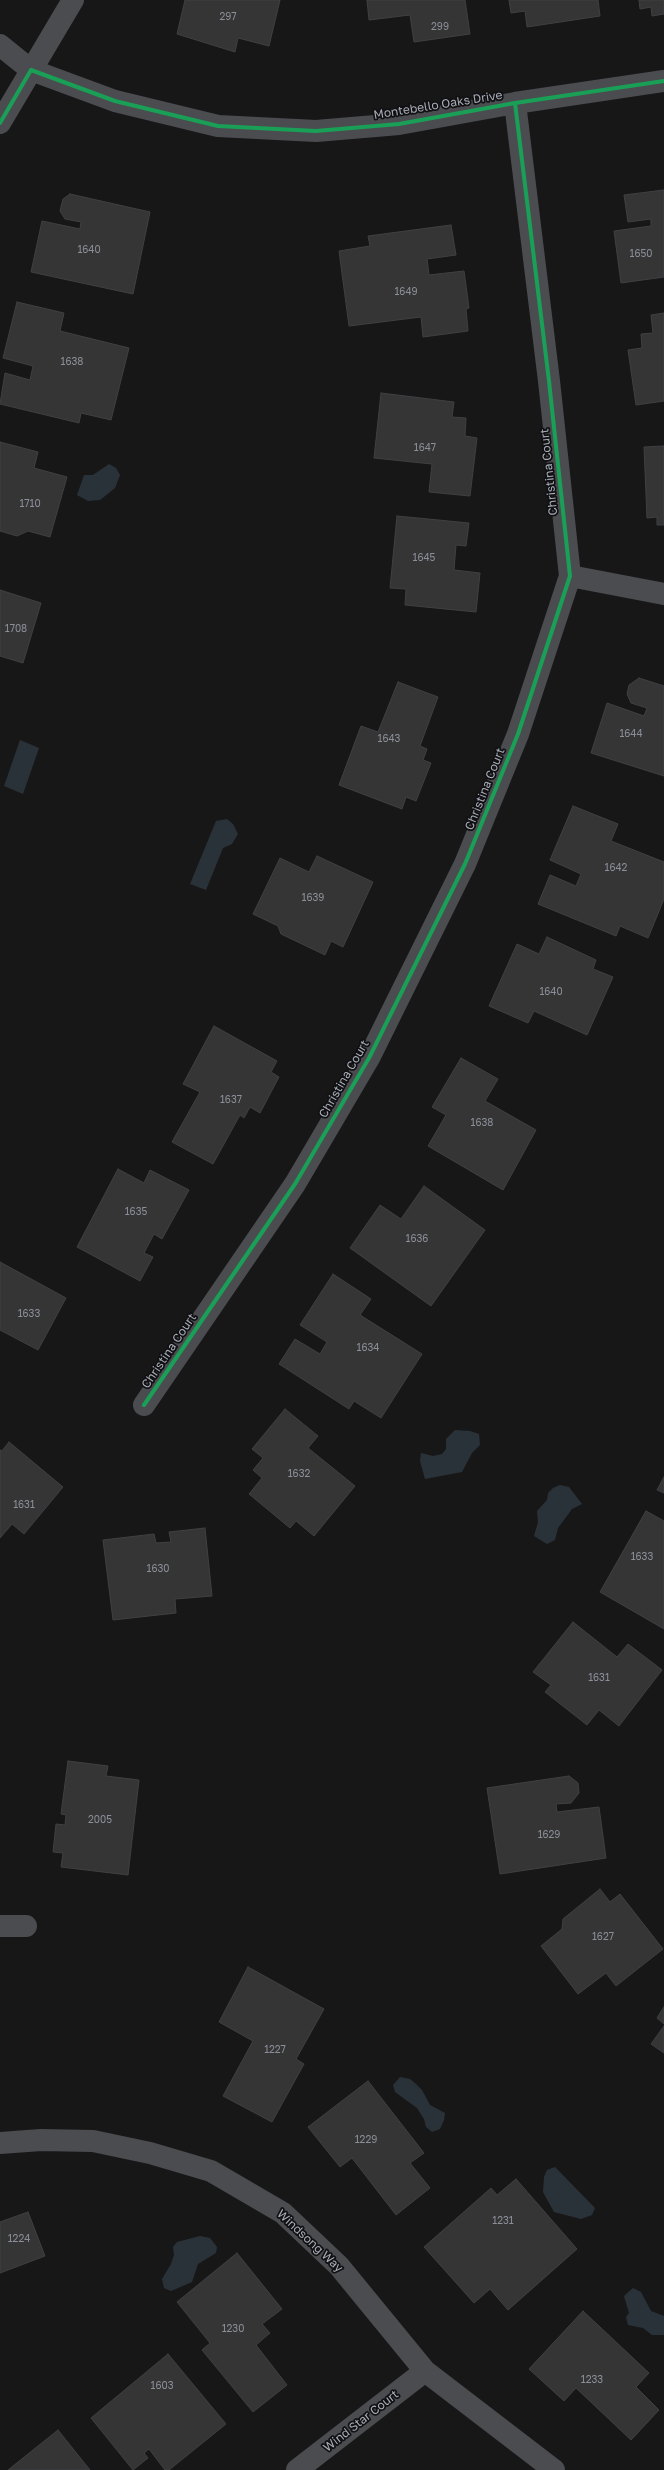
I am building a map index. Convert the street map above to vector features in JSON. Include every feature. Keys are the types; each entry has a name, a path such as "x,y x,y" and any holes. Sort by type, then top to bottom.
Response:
{"street":[{"path":"0,123 73,0"},
{"name":"Montebello Oaks Drive","path":"0,45 31,70 115,100 218,126 316,131 399,124 515,103 664,82"},
{"name":"Christina Court","path":"144,1405 295,1184 369,1058 465,864 518,734 570,576 549,382 515,103"},
{"path":"570,576 664,594"},
{"path":"0,1926 26,1926"},
{"name":"Windsong Way","path":"0,2143 41,2140 93,2142 150,2152 211,2171 283,2213 339,2266 425,2371 554,2470"},
{"name":"Wind Star Court","path":"297,2470 425,2371"}],"shaded area":[{"path":"109,464 116,468 120,475 115,488 100,500 88,501 77,495 84,475 93,475"},
{"path":"20,740 39,748 23,794 4,786"},
{"path":"227,819 233,824 238,834 232,844 223,848 206,890 190,884 216,821"},
{"path":"455,1430 470,1431 479,1434 480,1445 472,1453 462,1472 425,1479 420,1461 421,1453 433,1456 442,1454 446,1449 446,1439"},
{"path":"560,1485 569,1487 582,1504 572,1509 558,1528 555,1540 547,1544 534,1536 538,1522 537,1511 547,1500 548,1493 553,1488"},
{"path":"400,2077 410,2079 422,2090 430,2105 445,2113 440,2129 432,2132 426,2127 424,2119 417,2108 395,2092 393,2085"},
{"path":"555,2167 595,2208 592,2215 581,2219 554,2212 543,2192 544,2177 547,2170"},
{"path":"200,2236 210,2238 217,2247 216,2253 198,2264 192,2282 171,2291 164,2288 162,2279 171,2264 174,2255 173,2247 177,2242"},
{"path":"633,2288 641,2292 651,2311 664,2316 664,2335 652,2335 643,2328 628,2325 626,2317 629,2313 624,2296"}],"building":[{"path":"185,0 280,0 269,46 238,38 235,52 177,34"},
{"path":"367,0 465,0 470,34 414,42 410,15 369,20"},
{"path":"509,0 598,0 600,16 527,27 525,11 511,13"},
{"path":"639,0 664,0 664,14 652,16 651,7 640,9"},
{"path":"664,190 664,277 621,283 614,231 651,226 651,219 628,222 624,195"},
{"path":"70,194 150,212 133,294 31,272 42,221 80,229 81,222 65,219 60,211 63,199"},
{"path":"451,225 456,255 427,259 429,275 464,271 469,308 466,309 468,331 423,337 421,317 349,326 339,251 370,246 368,236"},
{"path":"17,302 64,313 60,331 129,348 111,420 81,413 79,423 0,404 5,373 30,380 33,366 3,358"},
{"path":"664,313 664,401 636,405 628,350 642,348 641,334 653,333 651,315"},
{"path":"381,393 454,402 452,417 466,418 465,436 477,438 470,496 429,492 432,464 374,458"},
{"path":"0,442 38,452 34,468 67,477 50,537 28,531 17,536 0,531"},
{"path":"664,446 664,525 657,525 657,517 647,518 644,447"},
{"path":"397,516 469,523 466,546 456,545 454,570 480,573 476,612 405,605 406,589 390,588"},
{"path":"0,590 41,603 23,663 0,656"},
{"path":"639,678 664,686 664,776 591,753 607,703 644,716 647,708 631,703 627,694 629,685"},
{"path":"398,682 438,697 420,746 427,749 423,760 431,763 416,801 406,797 402,809 339,785 361,726 378,732"},
{"path":"573,806 618,824 611,841 664,862 664,899 648,938 620,926 616,936 538,904 550,875 576,886 581,874 550,860"},
{"path":"317,856 373,882 343,947 331,941 325,955 281,934 278,926 253,914 280,858 309,872"},
{"path":"547,937 596,960 593,969 613,977 587,1035 534,1011 528,1023 489,1006 517,944 539,954"},
{"path":"214,1026 277,1061 271,1072 279,1077 260,1113 250,1107 244,1118 240,1115 213,1164 172,1142 200,1092 183,1084"},
{"path":"461,1058 498,1079 485,1101 536,1130 503,1190 428,1146 446,1115 432,1107"},
{"path":"118,1169 144,1183 150,1170 189,1190 162,1239 154,1234 144,1253 153,1257 140,1281 77,1247"},
{"path":"424,1186 485,1230 431,1306 350,1248 380,1205 401,1219"},
{"path":"0,1262 66,1298 38,1350 0,1330"},
{"path":"333,1274 371,1299 360,1315 422,1354 381,1418 354,1401 349,1409 279,1364 295,1339 320,1354 327,1342 300,1325"},
{"path":"285,1409 318,1436 308,1448 355,1486 314,1536 296,1521 290,1528 249,1494 262,1478 253,1470 263,1458 252,1449"},
{"path":"9,1442 63,1487 24,1534 12,1524 0,1538 0,1450 2,1451"},
{"path":"664,1477 664,1493 657,1490"},
{"path":"646,1511 664,1521 664,1629 600,1592"},
{"path":"205,1528 212,1596 175,1599 176,1613 113,1620 103,1540 154,1534 156,1543 171,1542 169,1532"},
{"path":"573,1622 617,1657 628,1644 662,1670 619,1726 599,1710 587,1725 545,1692 551,1685 533,1672"},
{"path":"68,1761 108,1766 106,1776 139,1780 128,1875 61,1867 63,1853 53,1852 56,1824 65,1825 66,1815 61,1814"},
{"path":"569,1776 578,1783 579,1793 571,1803 556,1804 557,1812 599,1807 606,1858 500,1874 487,1788"},
{"path":"600,1889 610,1902 620,1894 663,1949 616,1986 606,1973 578,1994 541,1946 562,1929 563,1919"},
{"path":"248,1967 324,2009 296,2059 304,2064 272,2122 223,2096 253,2041 219,2022"},
{"path":"664,2007 664,2024 657,2018"},
{"path":"664,2026 664,2053 651,2044"},
{"path":"368,2081 424,2153 410,2163 430,2188 396,2215 352,2158 340,2167 308,2127"},
{"path":"516,2179 577,2249 508,2310 490,2289 474,2303 424,2247 491,2188 497,2195"},
{"path":"28,2212 45,2256 0,2273 0,2222"},
{"path":"237,2253 282,2309 262,2324 270,2333 256,2345 287,2385 253,2412 202,2350 210,2343 177,2302"},
{"path":"583,2311 649,2373 636,2387 659,2410 631,2440 576,2388 564,2401 529,2369"},
{"path":"168,2354 226,2424 169,2470 165,2470 149,2449 144,2453 148,2458 133,2470 91,2418"},
{"path":"58,2430 90,2470 8,2470"}],"cycle path":[{"path":"0,123 31,70 115,101 218,126 316,131 399,124 515,103 664,81"},
{"path":"144,1405 295,1184 369,1058 465,864 518,734 570,576 549,381 515,103"}]}
